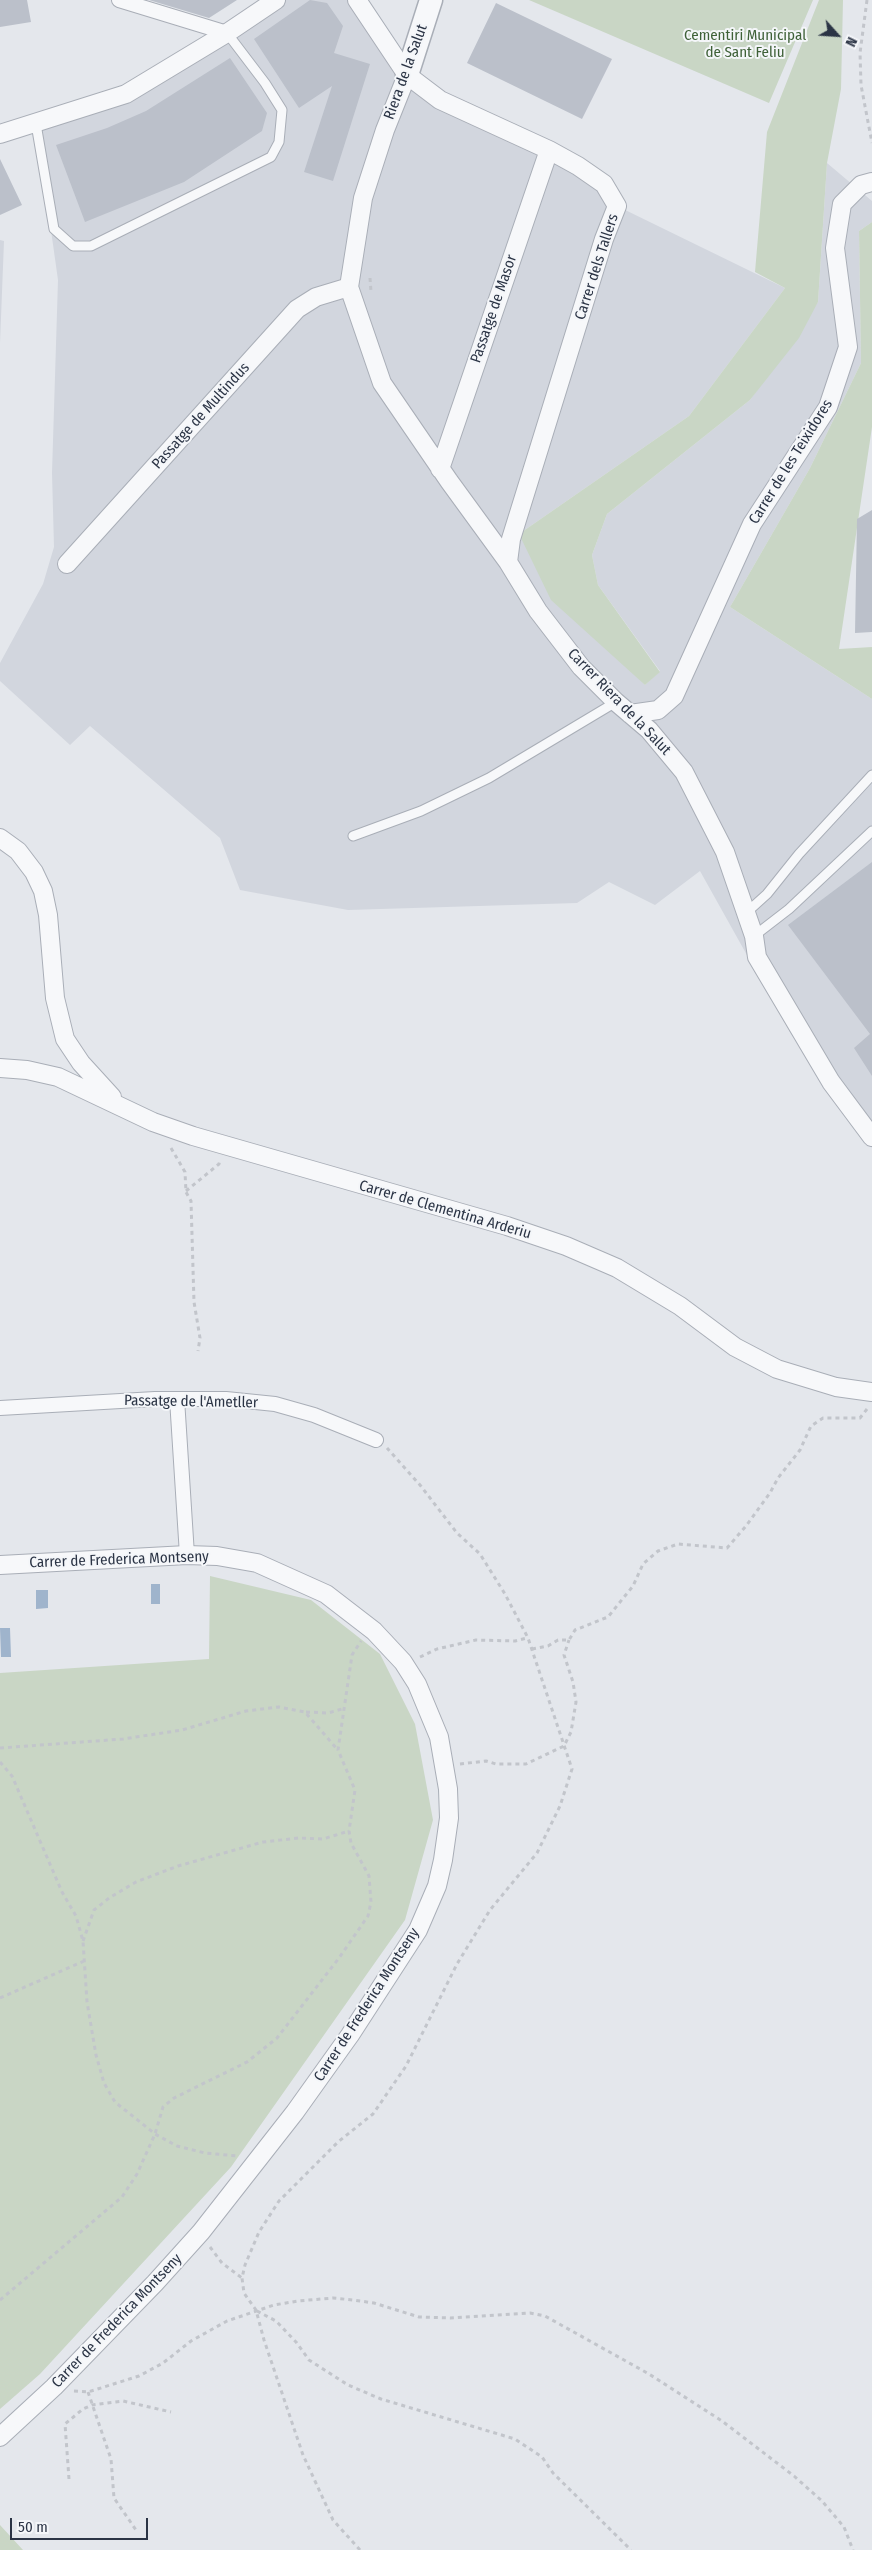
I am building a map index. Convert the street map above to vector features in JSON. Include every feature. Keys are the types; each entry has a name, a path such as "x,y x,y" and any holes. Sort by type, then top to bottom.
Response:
{"street":[{"path":"119,0 227,34"},
{"path":"0,134 126,94 227,34 276,0"},
{"name":"Carrer dels Tallers","path":"356,0 401,66 440,100 549,150 604,184 617,206 604,239 511,539 508,562"},
{"name":"Riera de la Salut","path":"385,130 401,66 429,7"},
{"name":"Carrer Riera de la Salut","path":"385,130 363,198 349,287 382,383 440,469 508,562 538,611 581,667 616,702 649,730 684,772 725,852 754,936 757,957 831,1082 872,1138"},
{"name":"Passatge de Masor","path":"440,469 549,150"},
{"name":"Carrer de les Teixidores","path":"630,714 658,710 674,696 752,524 828,407 848,347 835,248 842,204 861,185 872,182"},
{"name":"Passatge de Multindus","path":"67,564 297,309 316,298 349,287"},
{"path":"0,838 18,851 34,872 42,892 48,915 55,998 66,1039 82,1063 119,1104"},
{"name":"Carrer de Clementina Arderiu","path":"0,1068 27,1070 58,1077 119,1104 153,1122 225,1146 507,1226 566,1246 617,1268 680,1306 735,1347 776,1369 836,1387 870,1400"},
{"path":"177,1399 188,1555"},
{"name":"Passatge de l'Ametller","path":"0,1408 69,1402 226,1399 275,1404 314,1415 376,1440"},
{"name":"Carrer de Frederica Montseny","path":"0,1565 188,1555 217,1556 257,1563 304,1582 346,1607 374,1631 402,1662 417,1684 432,1718 444,1764 449,1818 446,1846 437,1886 418,1930 350,2035 295,2112 201,2232 149,2290 54,2387 0,2437"}],"lane":[{"path":"36,124 54,230 73,246 91,246 271,157 279,142 282,110 265,83 227,34"},
{"path":"353,836 421,811 489,778 616,702"},
{"path":"746,913 766,894 799,854 872,775"},
{"path":"754,936 789,909 872,831"}],"path":[{"path":"867,0 860,53 861,85 864,109 872,143"},
{"path":"369,274 371,299"},
{"path":"153,1122 159,1138 170,1146 185,1172 186,1192 190,1201 194,1302 200,1338 198,1351"},
{"path":"186,1192 219,1164 225,1146"},
{"path":"444,1764 486,1761 510,1765 526,1764 564,1746 571,1732 576,1702 573,1682 564,1655 575,1630 608,1617 633,1586 643,1564 658,1551 678,1544 727,1548 746,1526 770,1493 778,1478 800,1450 811,1426 823,1418 860,1418 870,1400"},
{"path":"402,1662 424,1656 437,1649 476,1640 516,1641 528,1638"},
{"path":"338,1750 342,1709 349,1686 352,1656 362,1639"},
{"path":"532,1649 548,1646 558,1640 569,1640"},
{"path":"0,1748 123,1739 182,1730 246,1711 279,1707 305,1712 328,1712 342,1709"},
{"path":"0,2300 122,2197 137,2174 163,2107 174,2098 247,2062 277,2038 339,1958 368,1916 371,1902 370,1876 351,1843 349,1831 355,1790 338,1750 305,1712"},
{"path":"0,1762 12,1776 62,1892 76,1916 83,1941 96,2055 104,2083 115,2102 154,2134 177,2146 205,2153 239,2156"},
{"path":"83,1941 94,1910 109,1898 136,1882 178,1866 264,1842 299,1838 323,1839 349,1831"},
{"path":"0,1998 84,1961"},
{"path":"201,2232 222,2263 242,2278"},
{"path":"54,2387 88,2392 139,2376 164,2363 191,2341 227,2321 256,2310 298,2301 333,2298 374,2304 419,2317 450,2318 530,2313 545,2316 632,2364 722,2421 794,2476 822,2501 844,2527 853,2550"},
{"path":"256,2310 264,2340 317,2488 333,2520 360,2550"},
{"path":"256,2310 276,2321 310,2360 348,2385 381,2399 515,2439 542,2457 553,2473 631,2550"},
{"path":"88,2392 111,2459 114,2498 136,2530"},
{"path":"69,2480 66,2424 83,2409 92,2405 123,2401 171,2412"}],"shaded area":[{"path":"270,0 357,0 407,75 549,150 617,206 785,288 689,416 519,534 645,685 660,671 598,585 592,555 607,514 750,400 818,302 827,163 872,201 872,222 859,231 861,363 810,468 730,607 872,699 872,1148 791,1034 700,871 655,905 609,882 577,903 348,910 240,890 220,838 90,726 70,745 0,681 0,663 43,584 54,547 52,473 58,280 36,124 129,87"},
{"path":"0,240 4,241 0,343"}],"green space":[{"name":"Cementiri Municipal de Sant Feliu","path":"529,0 813,0 769,103"},
{"path":"819,0 843,0 841,89 827,163 818,302 799,338 750,400 607,514 592,555 598,585 660,672 645,685 551,600 519,534 689,416 785,288 755,272 767,132"},
{"path":"872,222 872,427 839,649 872,647 872,699 730,607 810,468 861,363 859,231"},
{"path":"210,1576 311,1600 380,1654 415,1724 433,1820 405,1920 231,2167 40,2374 0,2409 0,1673 209,1659"},
{"path":"0,2525 23,2550 0,2550"}],"water":[{"path":"151,1584 160,1584 160,1604 151,1604"},
{"path":"36,1590 48,1590 48,1608 36,1609"},
{"path":"0,1628 10,1628 11,1657 1,1657"}],"building":[{"path":"0,0 27,0 31,22 0,27"},
{"path":"149,0 237,0 209,18"},
{"path":"310,0 327,3 343,26 334,53 370,64 333,181 304,172 332,86 299,108 254,39"},
{"path":"496,3 612,59 582,119 467,63"},
{"path":"230,58 267,113 262,131 184,182 85,222 56,145 107,128 146,111"},
{"path":"0,159 22,205 0,215"},
{"path":"872,510 872,632 855,633 857,519"},
{"path":"872,862 872,1076 854,1048 870,1034 788,925"}]}
